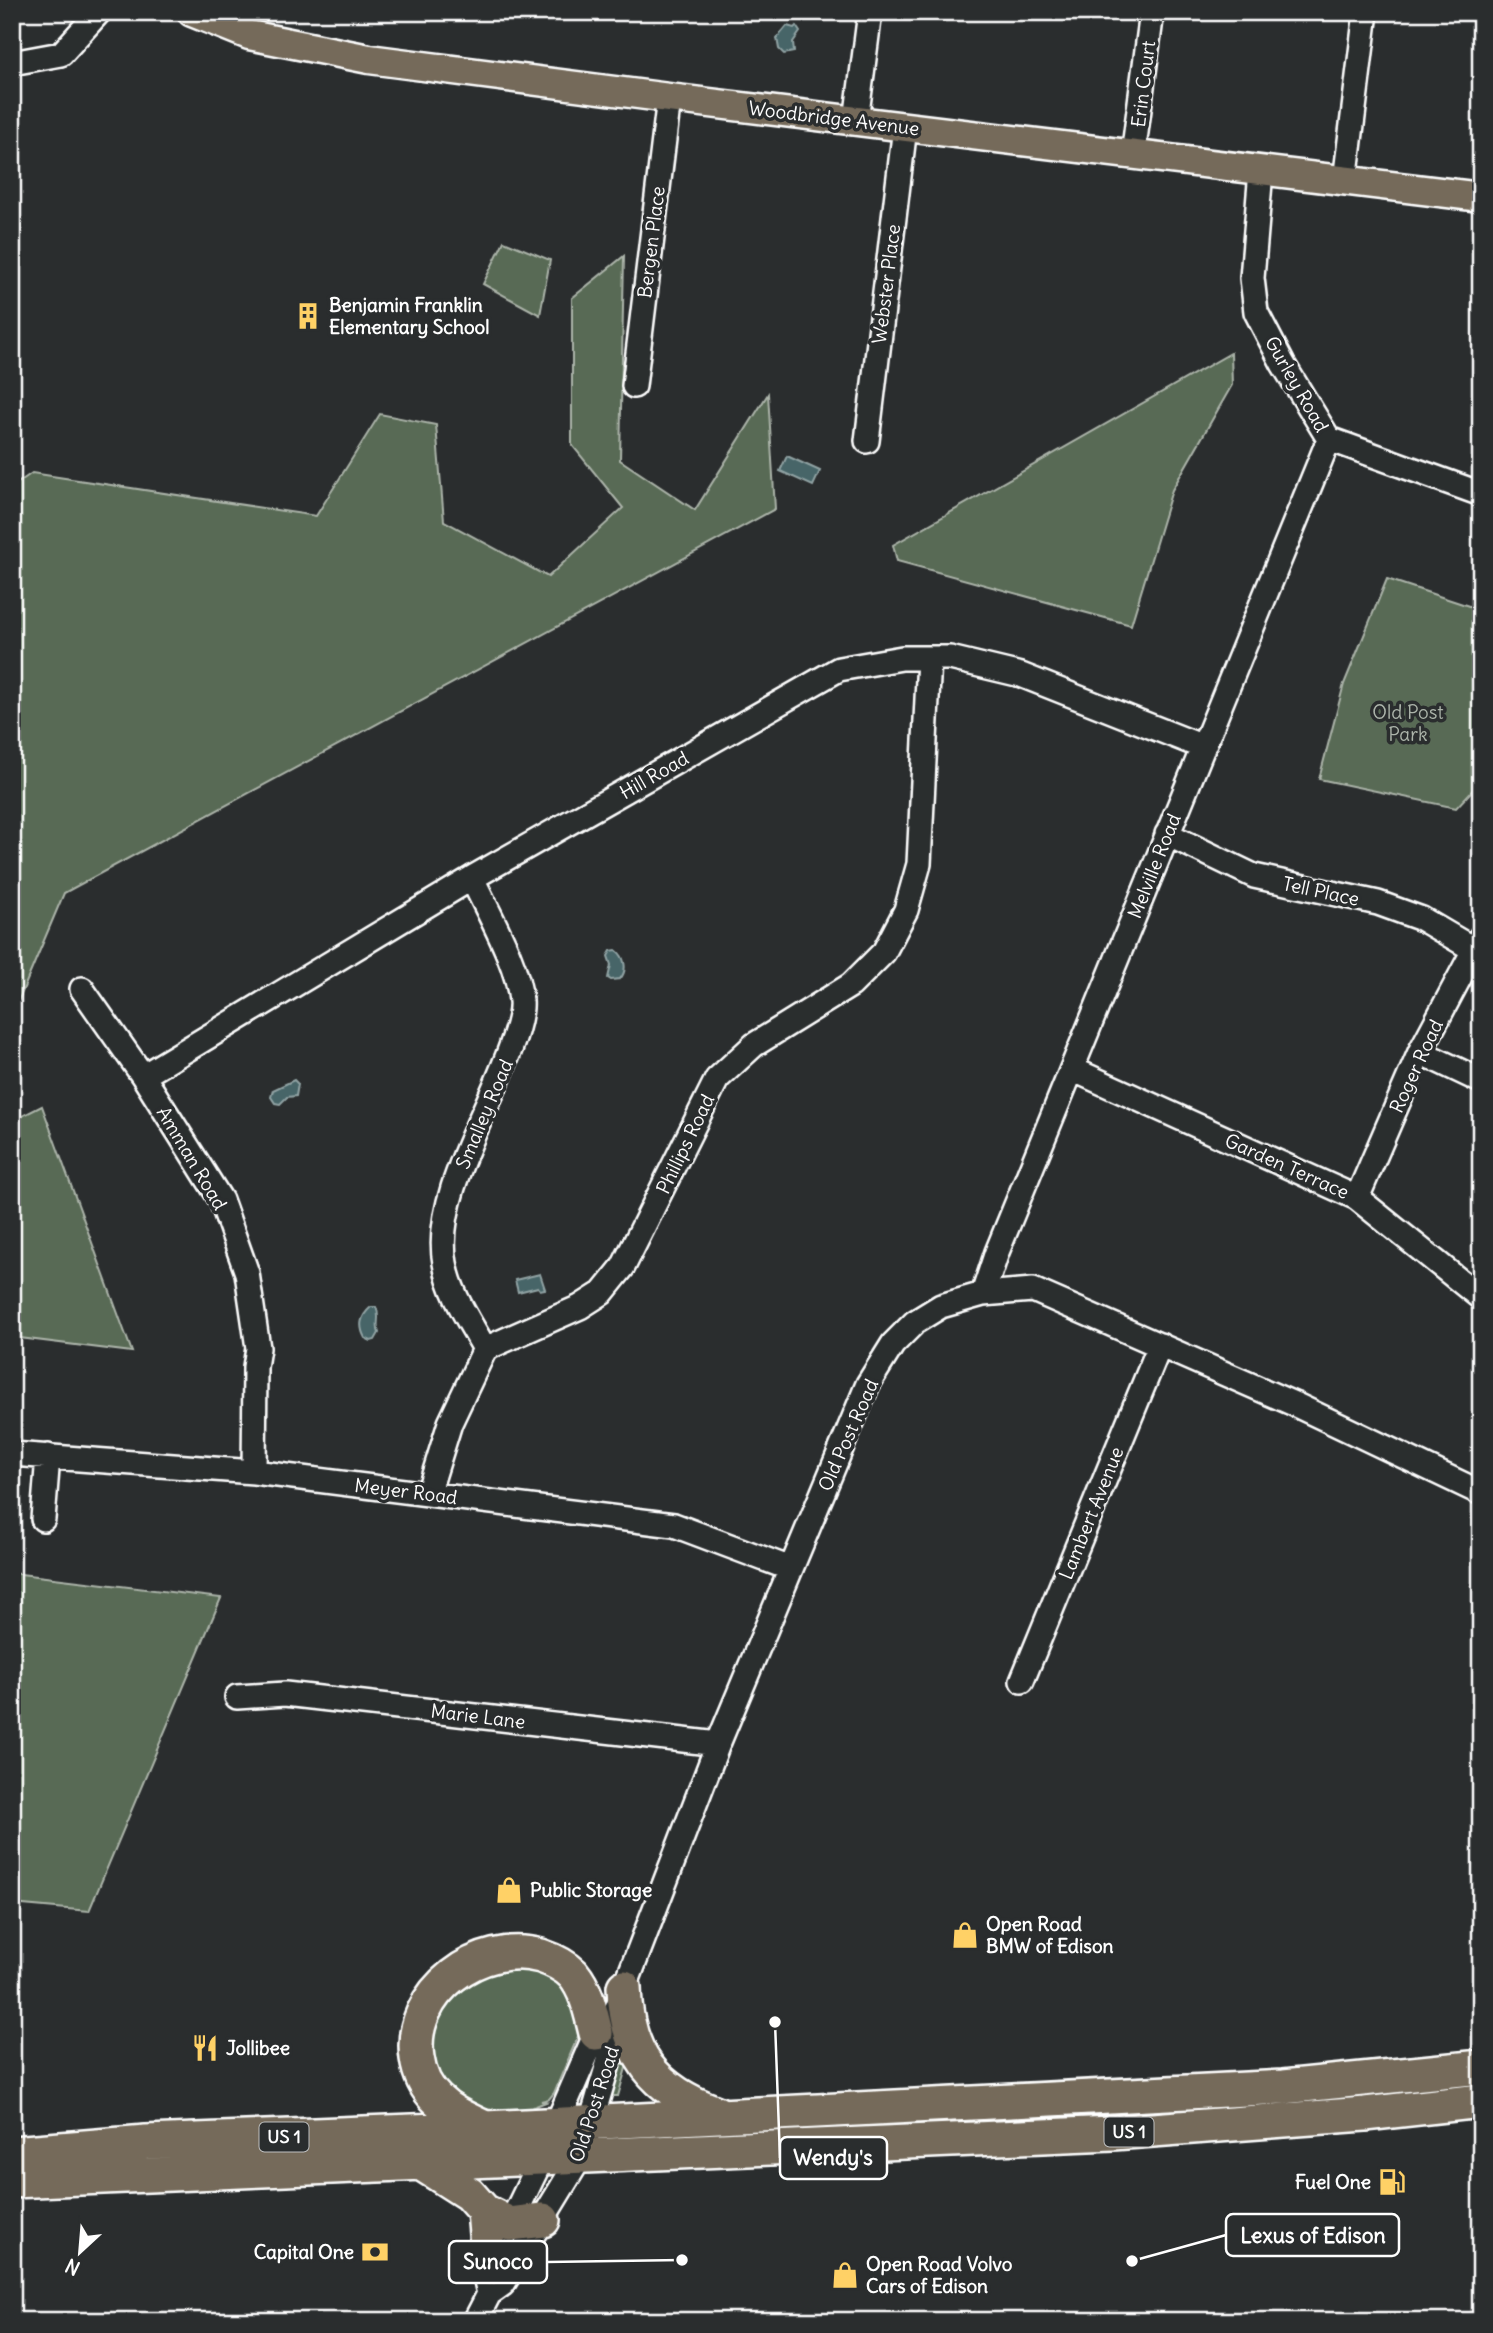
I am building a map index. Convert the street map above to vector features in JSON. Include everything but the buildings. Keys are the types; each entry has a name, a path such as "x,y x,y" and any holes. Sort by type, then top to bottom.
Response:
{"highway":[{"path":"485,2128 447,2109 435,2098 426,2086 418,2065 416,2042 423,2014 441,1986 475,1961 502,1954 533,1954 558,1963 572,1974 587,1998 612,2011 628,2028 634,2046 652,2072 677,2095 726,2116"},
{"name":"US 1","path":"12,2153 146,2142 591,2123 1283,2088 1481,2067"},
{"name":"US 1","path":"12,2181 1125,2132 1365,2115 1481,2101"},
{"path":"422,2164 469,2194 497,2218 543,2220"},
{"path":"489,2281 497,2218"}],"main road":[{"name":"Woodbridge Avenue","path":"192,12 249,34 317,50 669,98 1481,197"}],"street":[{"path":"12,63 61,54 99,12"},
{"path":"856,121 870,12"},
{"name":"Erin Court","path":"1133,155 1152,12"},
{"path":"1345,181 1366,12"},
{"name":"Bergen Place","path":"634,386 669,98"},
{"name":"Webster Place","path":"867,441 905,127"},
{"name":"Gurley Road","path":"1261,171 1252,278 1256,312 1283,364 1329,439 1481,494"},
{"name":"Melville Road","path":"983,1294 990,1269 1329,439"},
{"name":"Hill Road","path":"142,1076 472,878 839,669 902,658 950,659 1021,675 1203,747"},
{"name":"Phillips Road","path":"485,1349 580,1307 602,1293 623,1268 717,1079 754,1045 851,985 884,952 906,910 919,864 929,658"},
{"name":"Tell Place","path":"1167,834 1254,876 1378,903 1477,943"},
{"name":"Smalley Road","path":"472,878 516,975 522,1004 511,1049 452,1189 442,1233 445,1264 454,1295 485,1349"},
{"name":"Roger Road","path":"1357,1198 1420,1052 1477,943"},
{"name":"Amman Road","path":"82,989 142,1076 221,1200 247,1273 258,1348 255,1367 254,1472"},
{"path":"1420,1052 1481,1080"},
{"name":"Garden Terrace","path":"1072,1069 1357,1198 1481,1298"},
{"name":"Old Post Road","path":"497,2218 542,2158 612,2011 718,1744 868,1384 893,1344 915,1322 941,1306 983,1294 1033,1290 1294,1404 1481,1493"},
{"name":"Lambert Avenue","path":"1022,1681 1160,1345"},
{"path":"428,1494 450,1423 485,1349"},
{"name":"Meyer Road","path":"12,1454 254,1472 674,1525 791,1569"},
{"path":"43,1519 48,1456"},
{"name":"Marie Lane","path":"237,1697 285,1694 718,1744"},
{"name":"Old Post Road","path":"475,2321 489,2281 503,2284 581,2156 616,2037 612,2011"}],"green space":[{"path":"504,241 550,260 540,315 483,284"},
{"path":"624,256 620,460 695,510 768,394 775,509 64,893 12,1016 12,487 32,473 316,516 380,414 436,425 444,521 548,577 623,508 572,445 572,298"},
{"path":"1231,353 1232,385 1172,490 1131,625 897,561 893,545"},
{"name":"Old Post Park","path":"1387,579 1481,610 1481,781 1456,808 1319,779 1344,684"},
{"path":"42,1106 132,1352 12,1337 12,1121"},
{"path":"12,1573 221,1598 89,1911 12,1904"},
{"path":"530,1965 562,1978 579,2018 579,2034 554,2093 549,2099 541,2101 546,2102 523,2111 481,2111 433,2079 430,2023 472,1975"},
{"path":"620,2040 630,2054 618,2096 604,2096"}],"water":[{"path":"787,26 796,26 800,32 793,42 794,52 784,54 779,49 777,38"},
{"path":"787,456 820,471 813,486 780,471"},
{"path":"616,950 625,968 620,979 611,980 608,978 611,965 608,956 611,951"},
{"path":"294,1080 298,1084 296,1096 287,1097 280,1104 275,1103 271,1097 273,1090"},
{"path":"540,1274 545,1289 540,1290 538,1287 518,1292 515,1280"},
{"path":"371,1307 376,1307 379,1333 375,1340 371,1341 365,1338 361,1325 363,1317"}],"place":[{"name":"Benjamin Franklin Elementary School","path":"308,316"},
{"name":"Public Storage","path":"509,1890"},
{"name":"Open Road BMW of Edison","path":"965,1935"},
{"name":"Wendy's","path":"775,2022"},
{"name":"Jollibee","path":"205,2048"},
{"name":"Fuel One","path":"1392,2182"},
{"name":"Capital One","path":"375,2252"},
{"name":"Sunoco","path":"682,2260"},
{"name":"Lexus of Edison","path":"1132,2261"},
{"name":"Open Road Volvo Cars of Edison","path":"845,2275"}]}
